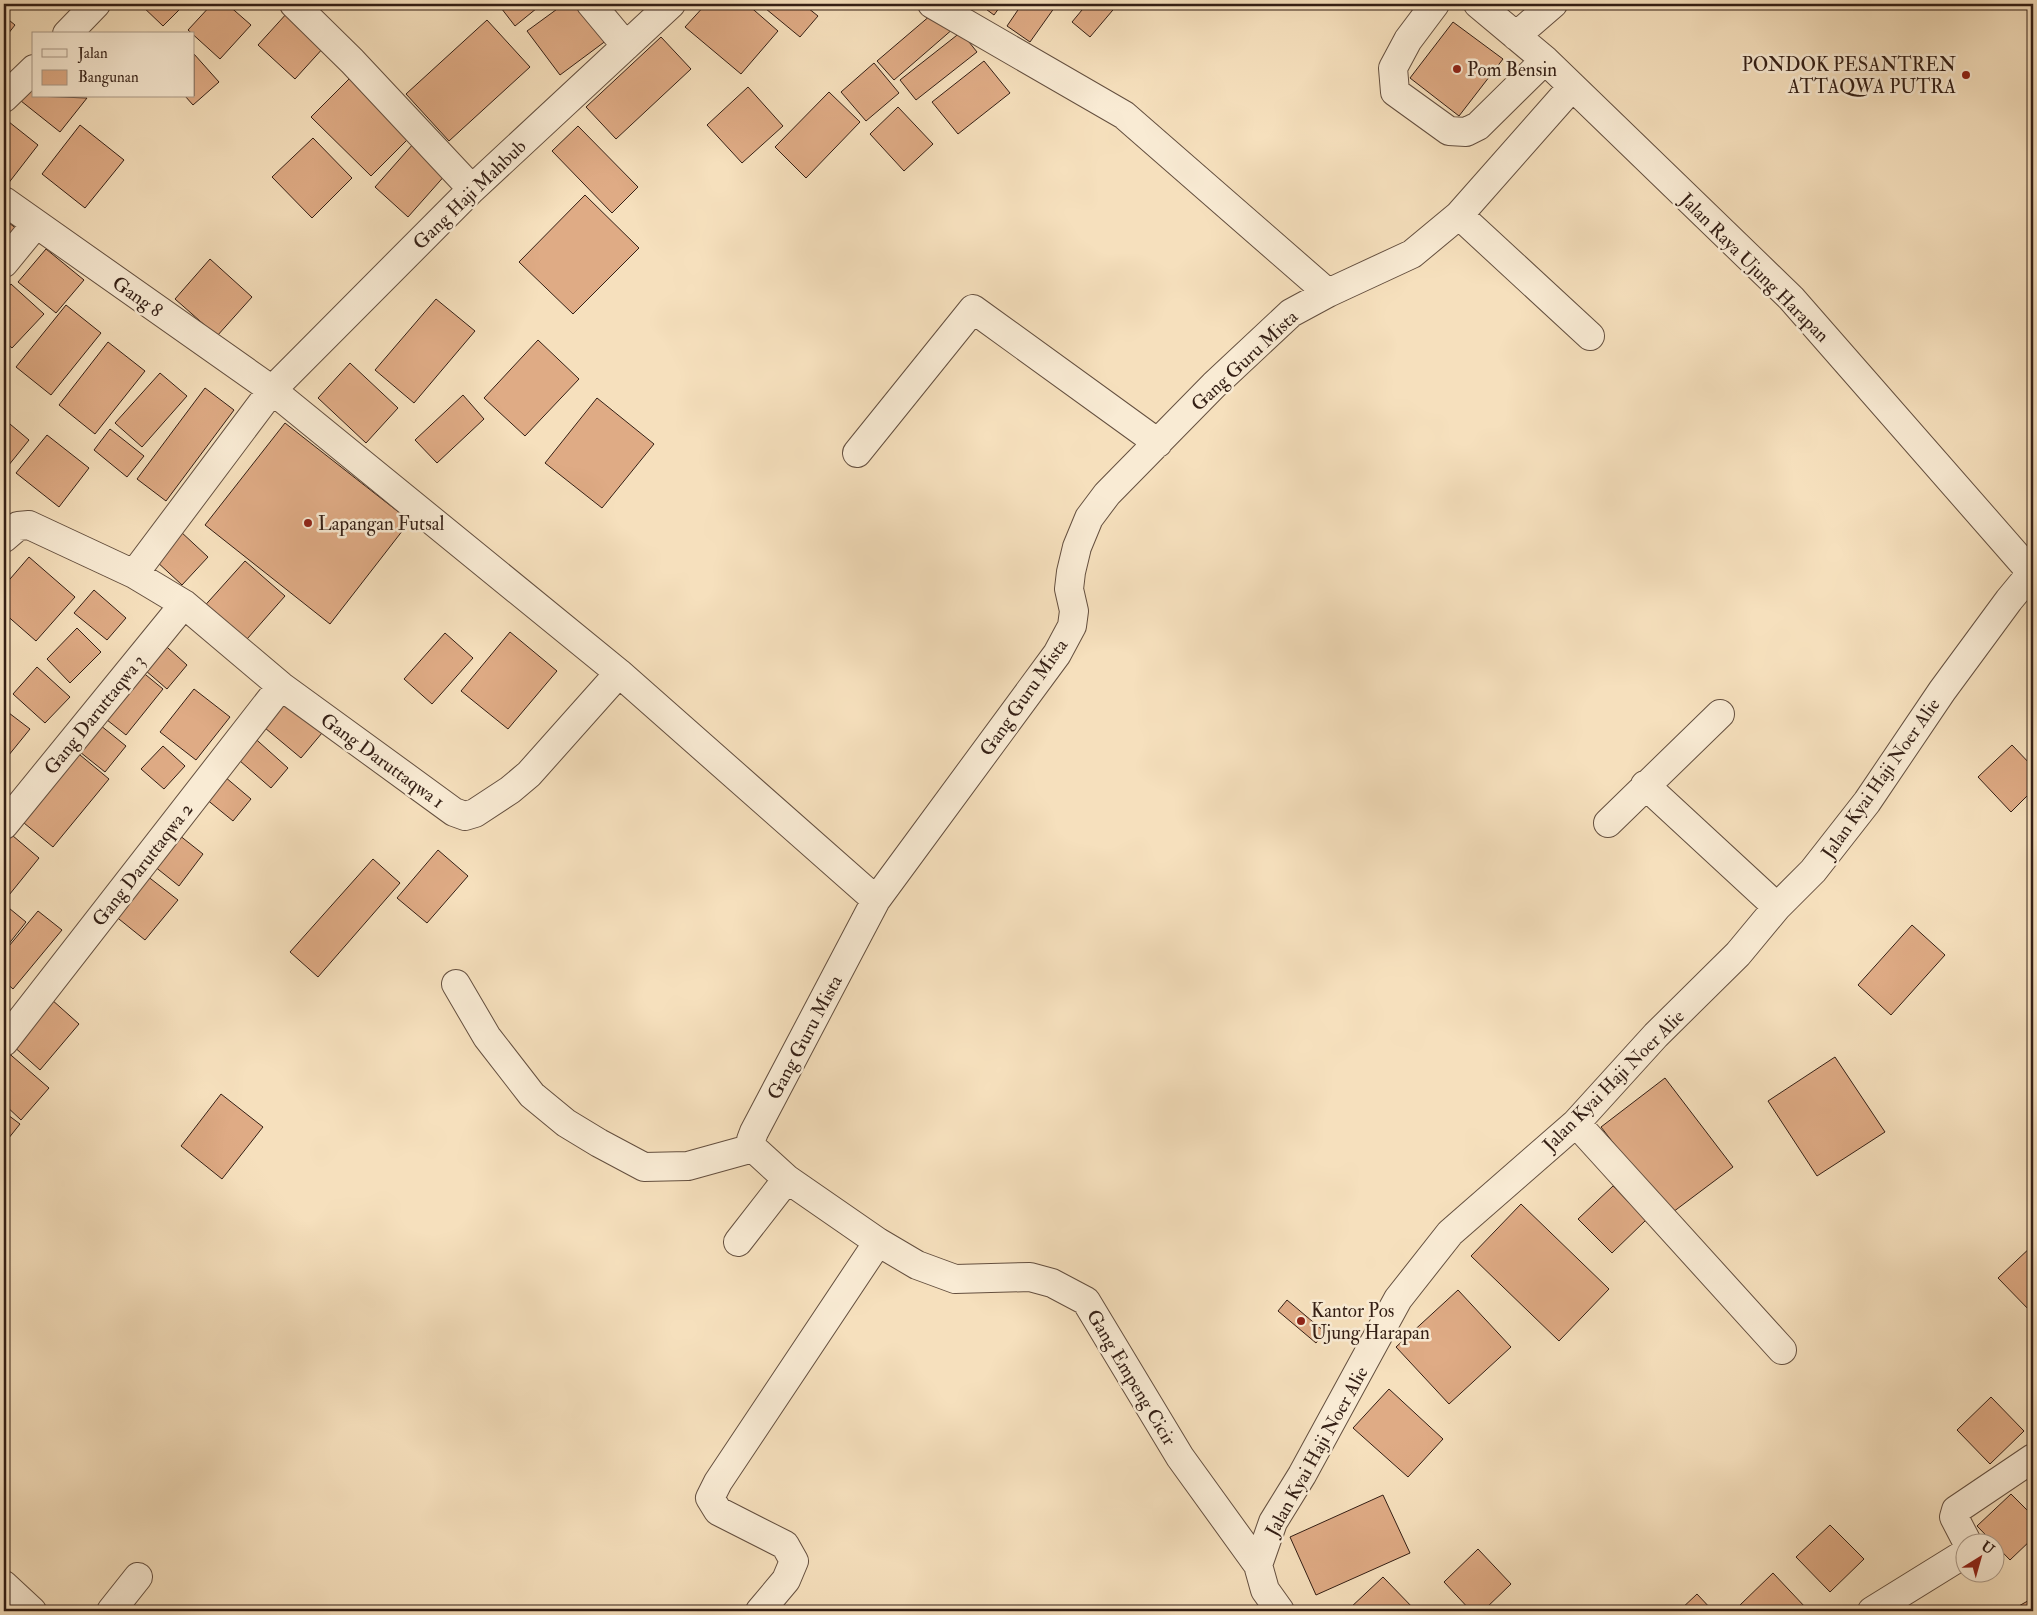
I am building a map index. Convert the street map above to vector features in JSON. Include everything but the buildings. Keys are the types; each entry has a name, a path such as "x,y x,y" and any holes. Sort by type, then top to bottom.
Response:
{"street":[{"path":"69,32 96,4"},
{"path":"294,4 352,61 472,189"},
{"path":"591,4 626,46"},
{"name":"Gang Haji Mahbub","path":"272,390 472,189 671,4"},
{"path":"932,4 1124,115 1328,293"},
{"path":"1435,4 1408,40 1394,68 1396,92 1449,130 1466,132 1478,126 1545,60"},
{"name":"Jalan Raya Ujung Harapan","path":"1478,4 1545,60 1791,298 2032,571"},
{"path":"1516,36 1554,4"},
{"path":"4,98 32,71"},
{"name":"Gang Guru Mista","path":"753,1148 751,1140 754,1132 876,900 1057,654 1072,626 1074,611 1069,589 1077,547 1089,518 1107,494 1214,385 1291,313 1328,293 1412,254 1459,214 1572,87"},
{"name":"Gang 8","path":"4,201 272,390 619,673 876,900"},
{"path":"1459,214 1590,336"},
{"path":"4,263 36,224"},
{"path":"857,452 973,309 1158,443"},
{"path":"134,574 272,390"},
{"name":"Gang Daruttaqwa 1","path":"4,538 18,526 29,525 134,574 184,604 281,686 454,812 465,816 475,813 510,790 529,774 619,673"},
{"name":"Jalan Kyai Haji Noer Alie","path":"1258,1565 1273,1522 1302,1476 1398,1299 1450,1233 1576,1123 1656,1035 1738,954 1777,907 1813,871 1867,802 1942,691 2032,571"},
{"name":"Gang Daruttaqwa 3","path":"4,825 184,604"},
{"name":"Gang Daruttaqwa 2","path":"4,1042 281,686"},
{"path":"1608,823 1720,714"},
{"path":"1645,785 1777,907"},
{"path":"456,984 487,1037 532,1095 566,1123 599,1143 644,1167 688,1166 753,1148"},
{"path":"1576,1123 1782,1350"},
{"name":"Gang Empeng Cicir","path":"753,1148 787,1178 878,1242 917,1265 956,1279 1030,1277 1052,1283 1086,1301 1180,1457 1258,1565"},
{"path":"738,1242 787,1178"},
{"path":"760,1611 786,1580 794,1561 785,1545 718,1511 710,1498 718,1482 878,1242"},
{"path":"1962,1532 1954,1517 1955,1512 2033,1458"},
{"path":"1872,1611 1954,1560"},
{"path":"1258,1565 1265,1590 1280,1611"},
{"path":"111,1611 138,1577"},
{"path":"4,1585 32,1611"}],"place":[{"name":"Pom Bensin","path":"1457,69"},
{"name":"PONDOK PESANTREN ATTAQWA PUTRA","path":"1966,75"},
{"name":"Lapangan Futsal","path":"308,523"},
{"name":"Kantor Pos Ujung Harapan","path":"1301,1321"}]}
